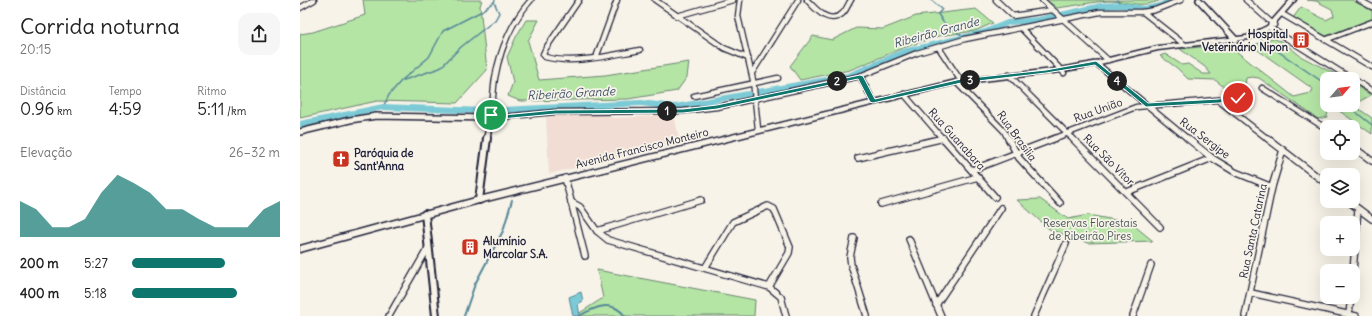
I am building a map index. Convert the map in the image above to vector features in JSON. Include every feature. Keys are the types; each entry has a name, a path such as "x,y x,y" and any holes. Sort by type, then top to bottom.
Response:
{"main road":[{"path":"1272,27 1293,0"},
{"name":"Avenida Francisco Monteiro","path":"300,249 425,214 565,178 758,129 958,81 1063,71 1158,48 1236,40 1261,33 1272,27"}],"street":[{"path":"300,8 314,0"},
{"path":"479,200 493,107 496,76 501,59 519,15 531,0"},
{"path":"579,0 543,54 546,59 555,60 640,50"},
{"path":"597,55 618,0"},
{"path":"655,0 724,48 748,58"},
{"path":"677,16 734,0"},
{"path":"740,0 738,10 740,28 752,73 758,129"},
{"path":"752,73 798,0"},
{"path":"807,0 823,16 831,18 842,14 851,0"},
{"path":"996,0 1013,16 1052,10"},
{"path":"1042,0 1108,60"},
{"path":"300,132 350,120 376,116 491,117 555,112 683,111 717,107 860,76 910,55 939,48 965,39 1022,28 1060,17 1100,12 1143,12 1165,7 1181,0"},
{"path":"1199,0 1236,40"},
{"path":"1246,0 1272,27 1342,72"},
{"path":"1359,0 1372,7"},
{"path":"1365,3 1371,0"},
{"path":"1143,12 1185,45"},
{"path":"1282,14 1372,67"},
{"path":"1325,40 1372,22"},
{"path":"1022,28 1063,71"},
{"name":"Rua Brasília","path":"939,48 958,81 1004,131 1015,152 1060,203"},
{"name":"Rua Sergipe","path":"1096,63 1212,158 1235,172 1272,187"},
{"path":"860,76 873,102"},
{"name":"Rua São Vitor","path":"1010,76 1127,192 1160,227"},
{"path":"694,96 778,78"},
{"path":"1360,83 1372,91"},
{"path":"1262,88 1320,125"},
{"name":"Rua Guanabara","path":"904,94 995,197"},
{"name":"Rua União","path":"972,170 1015,152 1146,105 1219,101 1238,98"},
{"path":"1219,101 1320,179"},
{"path":"858,158 944,138"},
{"name":"Rua Santa Catarina","path":"1245,316 1272,187 1283,150"},
{"path":"1360,152 1372,160"},
{"path":"1127,192 1212,158"},
{"path":"881,204 978,177"},
{"path":"565,178 585,256"},
{"path":"597,231 701,200"},
{"path":"571,202 580,207 597,231 608,240 769,287 781,297 786,316"},
{"path":"705,268 733,222 768,206 774,209 790,247 789,253 769,287"},
{"path":"936,305 1001,208"},
{"path":"1358,209 1372,219"},
{"path":"1354,264 1358,209"},
{"path":"425,214 436,316"},
{"path":"854,238 850,257 851,264 868,316"},
{"path":"909,240 941,316"},
{"path":"1034,316 1066,244"},
{"path":"389,316 428,248"},
{"path":"1133,316 1151,265"},
{"path":"1251,293 1356,316"},
{"path":"1349,314 1350,304"}],"shaded area":[{"path":"608,112 609,116 613,118 674,115 680,143 549,174 546,117"}],"green space":[{"path":"363,0 482,0 480,6 487,70 457,103 377,101 300,118 300,34 313,32 365,15"},
{"path":"1046,0 1161,0 1147,4 1134,4 1115,1 1095,2 1057,8"},
{"path":"1307,0 1352,0 1372,11 1372,19 1326,36 1293,18 1301,7 1326,20 1334,16 1332,9 1316,1"},
{"path":"976,9 993,23 975,31 939,36 903,48 850,70 800,80 790,66 813,36 832,40 856,28 883,29 916,16"},
{"path":"526,20 539,20 528,41 539,80 605,75 689,62 687,77 677,91 628,99 520,101 508,96 513,82 507,57"},
{"path":"1272,38 1283,42 1302,57 1331,72 1320,72 1320,112 1328,112 1327,117 1318,119 1259,78 1246,78 1245,87 1232,93 1215,80 1188,79 1177,68 1160,56 1165,54 1182,65 1188,64 1203,74 1211,74 1205,67 1180,49 1200,47 1232,48 1294,97 1311,93 1313,89 1252,46"},
{"path":"1360,88 1371,95 1360,101"},
{"path":"1360,110 1372,118 1372,134 1360,126 1360,120 1352,120 1341,112 1360,112"},
{"name":"Reservas Florestais de Ribeirão Pires","path":"1040,199 1068,219 1088,215 1131,223 1153,241 1088,243 1049,229 1017,200"},
{"path":"597,270 755,300 754,316 575,316 603,298"}],"water":[{"path":"581,292 583,301 578,304 580,316 573,316 569,297"}],"waterway":[{"path":"931,0 942,9 938,14 943,22 964,37"},
{"name":"Ribeirão Grande","path":"1117,0 1121,5"},
{"name":"Ribeirão Grande","path":"758,92 850,76 906,51 988,31 1007,23 1038,20 1101,6 1121,5 1145,9 1163,5 1169,0"},
{"path":"383,107 389,95 401,81 440,68 461,47 495,20 499,13 494,2"},
{"path":"402,80 429,57 443,31 480,12 494,2"},
{"path":"1260,39 1320,80"},
{"name":"Ribeirão Grande","path":"300,125 335,116 383,107 485,111 641,103 675,107 748,94"},
{"name":"Ribeirão Grande","path":"505,110 506,115"},
{"path":"1356,112 1372,125"},
{"path":"464,316 475,284 503,231 512,200"},
{"path":"579,316 603,306 615,308 625,316"}],"place":[{"name":"Hospital Veterinário Nipon","path":"1301,40"},
{"name":"Paróquia de Sant'Anna","path":"341,159"},
{"name":"Alumínio Marcolar S.A.","path":"470,247"}],"route":[{"path":"491,115 490,118 555,112 608,110 683,111 717,107 860,76 873,102 961,81 1054,71 1096,63 1146,105 1219,101 1238,98"}]}
